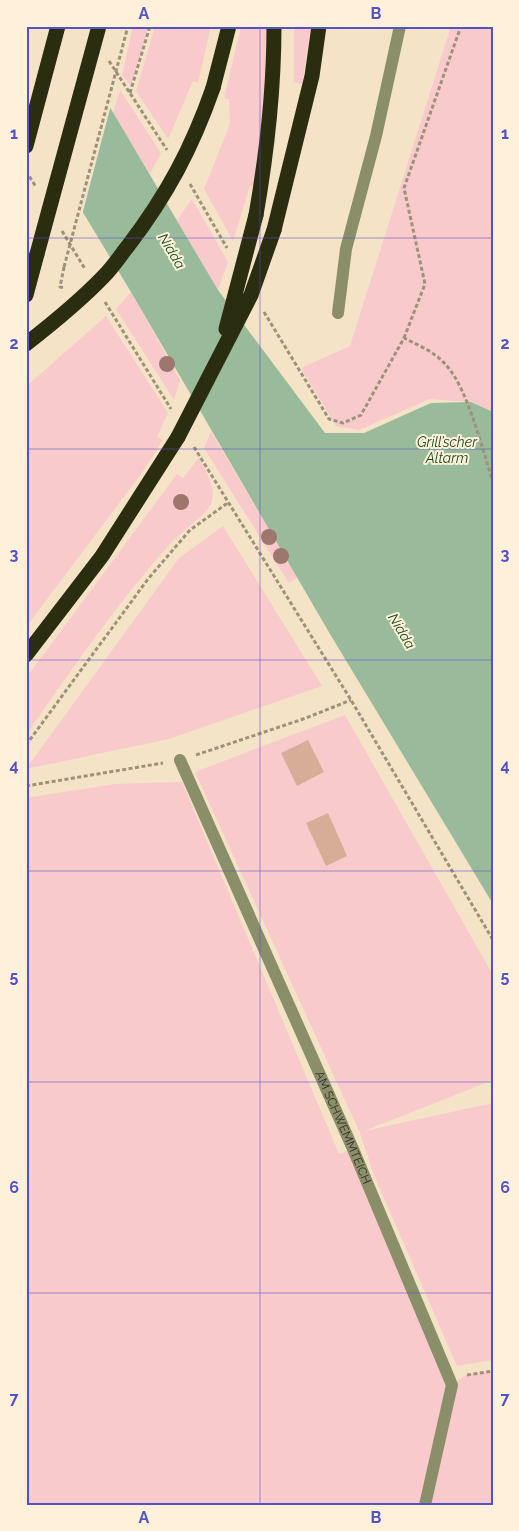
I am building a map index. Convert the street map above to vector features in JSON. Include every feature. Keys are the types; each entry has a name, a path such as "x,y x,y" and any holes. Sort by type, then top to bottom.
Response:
{"highway":[{"path":"26,146 58,26"},
{"path":"26,295 99,26"},
{"path":"26,344 60,318 105,275 136,235 172,183 199,127 213,88 229,26"},
{"path":"219,357 256,215 267,153 272,104 274,26"},
{"path":"26,655 102,556 185,440 219,357 251,295 274,230 312,76 319,26"}],"lane":[{"path":"338,313 346,249 376,136 400,26"},
{"name":"AM SCHWEMMTEICH","path":"180,760 353,1149 452,1385"},
{"path":"425,1505 452,1385"}],"path":[{"path":"60,287 128,26"},
{"path":"150,26 130,93 171,156"},
{"path":"261,307 329,419 343,423 362,415 404,338 425,284 404,188 461,26"},
{"path":"26,171 41,196"},
{"path":"186,179 229,251"},
{"path":"61,228 90,277"},
{"path":"104,300 176,418"},
{"path":"404,338 430,352 446,364 458,381 493,482"},
{"path":"185,440 228,502 351,700 493,940"},
{"path":"26,745 148,579 190,530 228,502"},
{"path":"26,786 180,760 306,718 351,700"},
{"path":"452,1385 466,1375 493,1370"}],"shaded area":[{"path":"133,26 149,26 131,86 122,75"},
{"path":"155,26 211,26 198,83 193,81 168,139 136,91"},
{"path":"241,26 268,26 268,87 256,186 250,186 233,241 204,189 230,124 229,100 224,98"},
{"path":"294,26 311,26 302,84 294,82"},
{"path":"451,26 493,26 493,412 471,402 430,399 359,430 336,426 301,368 350,346"},
{"path":"120,90 161,153 150,174 113,113"},
{"path":"192,199 228,262 218,290 177,220"},
{"path":"131,292 180,380 174,400 116,309"},
{"path":"106,316 168,413 157,437 163,440 141,474 26,627 26,393 29,384"},
{"path":"211,432 298,577 289,583 204,448"},
{"path":"199,458 212,486 213,492 209,508 171,543 132,589 95,637 26,735 26,678 177,474 183,478"},
{"path":"223,526 322,686 169,739 26,769 179,558"},
{"path":"345,715 493,975 493,1080 364,1131 493,1103 493,1360 457,1366 374,1175 360,1133 195,772"},
{"path":"182,782 339,1154 353,1149 452,1385 466,1375 493,1371 493,1505 26,1505 26,798 114,784"}],"water":[{"path":"26,26 62,26 218,290 325,433 364,433 431,403 471,402 493,412 493,904 330,634 131,292 26,118"}],"pier":[{"path":"26,26 64,26 111,105 82,215 26,123"}],"building":[{"path":"308,740 324,772 297,786 281,753"},
{"path":"328,813 347,856 326,866 306,823"}],"water label":[{"name":"Nidda","path":"172,251"},
{"name":"Grill’scher Altarm","path":"447,450"},
{"name":"Nidda","path":"402,631"}]}
